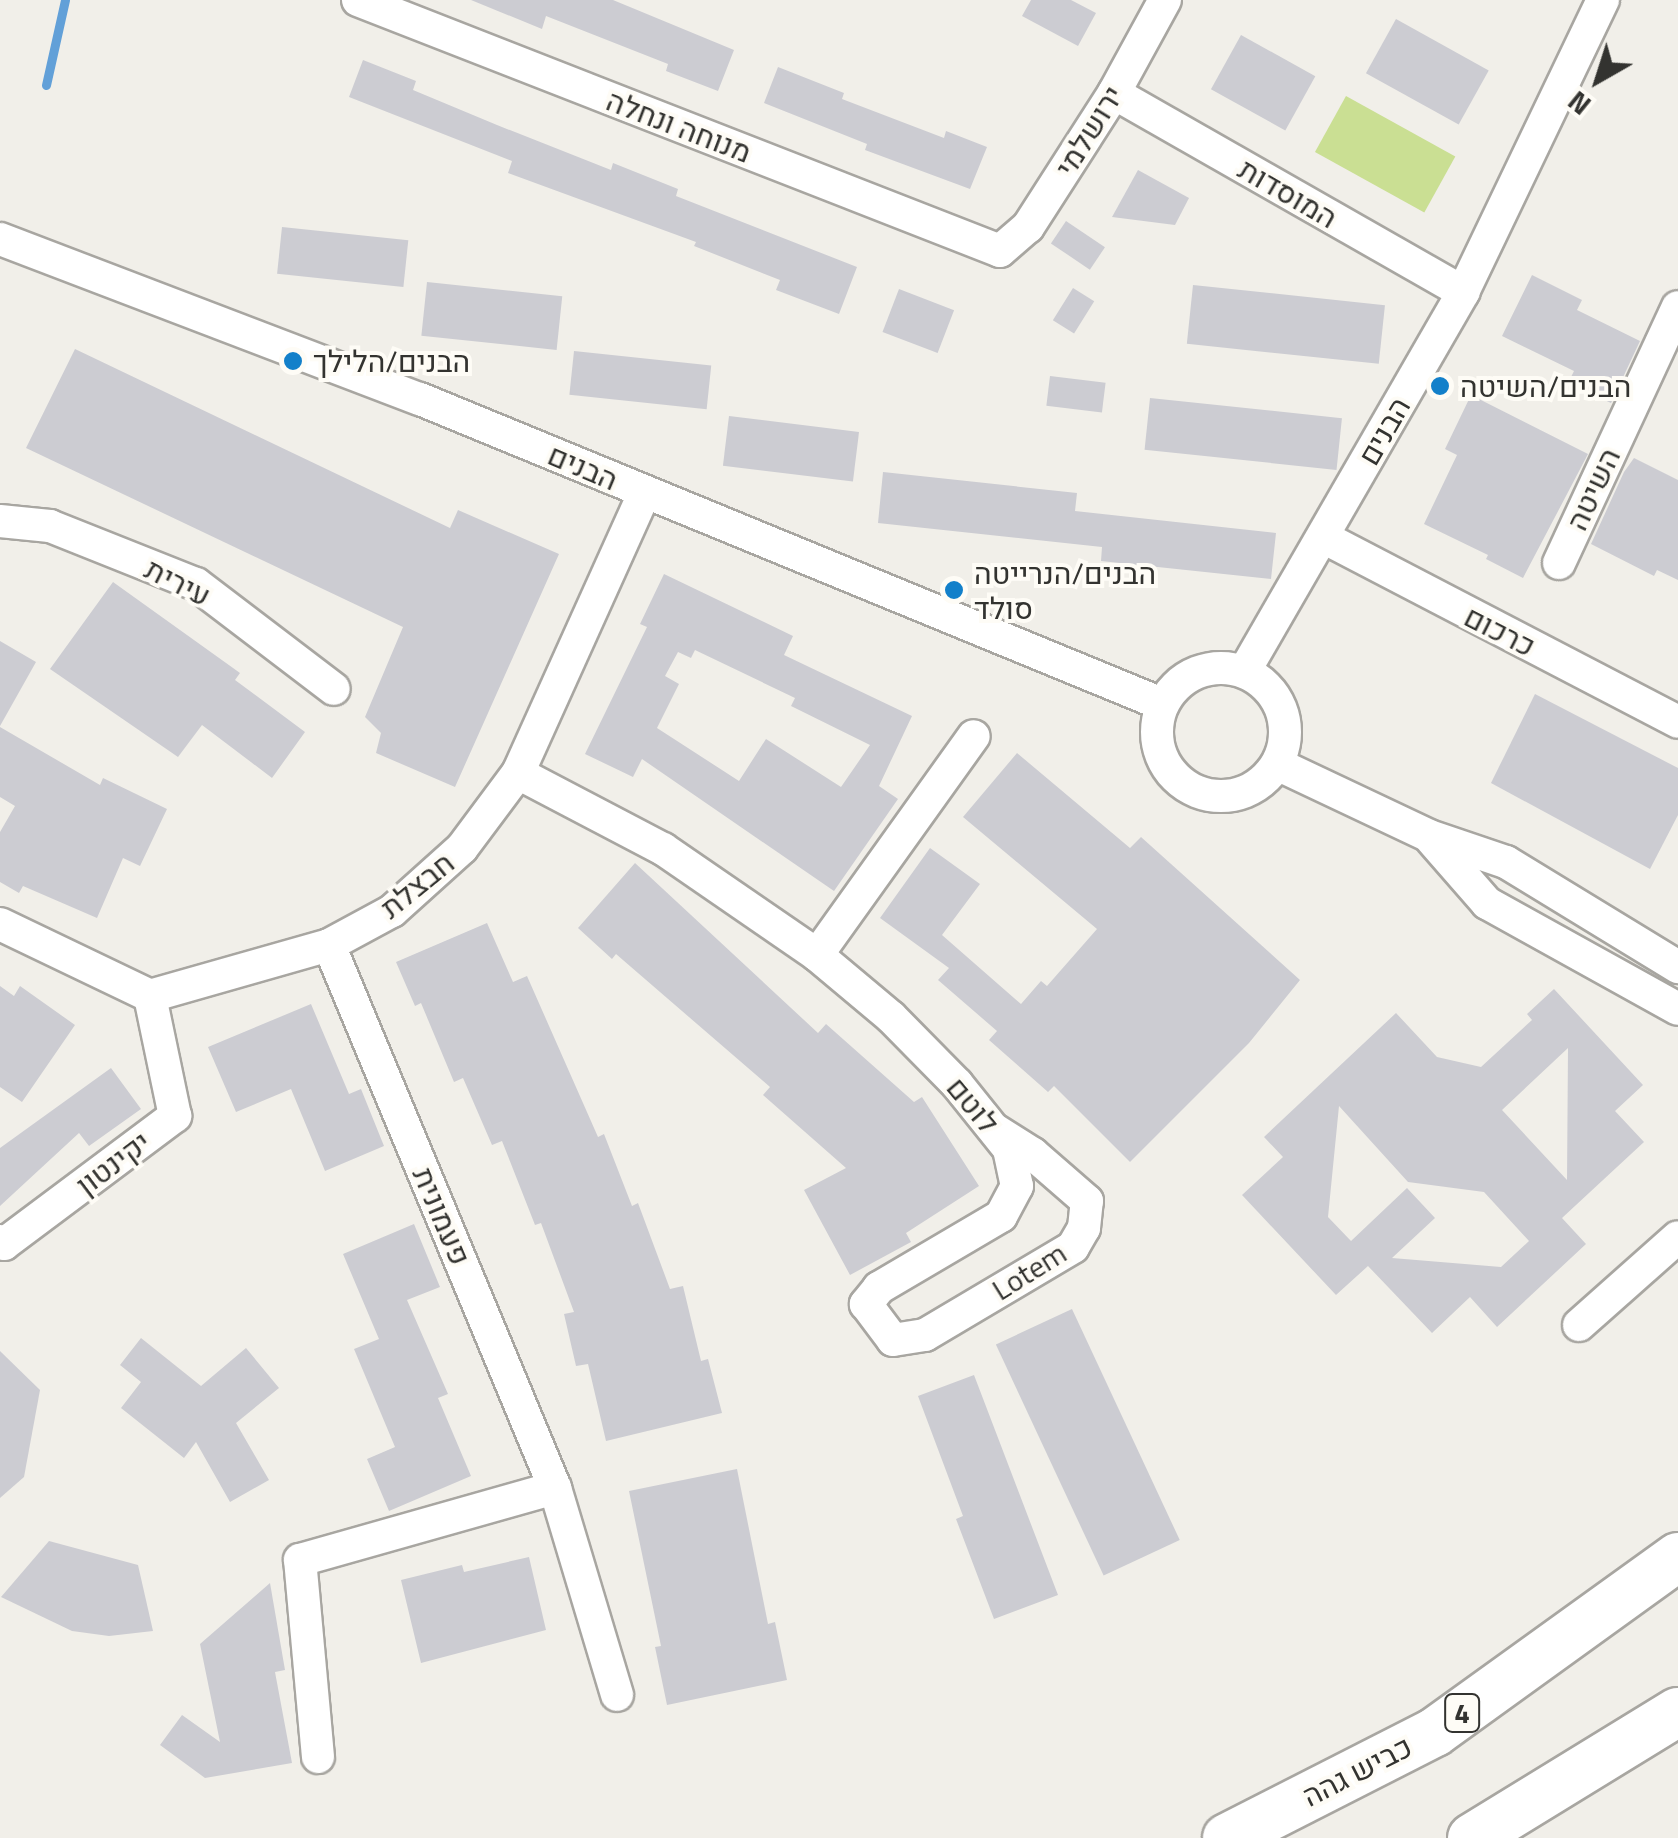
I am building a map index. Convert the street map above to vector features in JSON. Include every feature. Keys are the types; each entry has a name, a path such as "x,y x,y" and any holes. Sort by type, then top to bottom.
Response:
{"highway":[{"name":"כביש גהה","path":"1226,1838 1435,1732 1678,1557"},
{"path":"1472,1838 1678,1712"}],"street":[{"name":"מנוחה ונחלה","path":"358,0 1000,251"},
{"name":"ירושלמי","path":"1000,251 1028,227 1114,93 1165,0"},
{"name":"הבנים","path":"1244,672 1463,292 1603,0"},
{"name":"המוסדות","path":"1114,93 1463,292"},
{"name":"הבנים","path":"0,239 420,398 1162,704"},
{"name":"השיטה","path":"1559,562 1678,307"},
{"name":"חבצלת","path":"150,996 328,944 404,900 462,848 518,774 645,492"},
{"name":"עירית","path":"0,521 50,526 196,584 334,689"},
{"name":"כרכום","path":"1323,537 1678,722"},
{"path":"1206,670 1244,672 1262,683 1280,710 1284,743 1278,764 1264,780 1245,792 1224,797 1192,789 1167,768 1158,748 1162,704 1188,676 1206,670"},
{"path":"818,955 974,736"},
{"path":"1278,764 1429,836 1506,862 1678,967"},
{"name":"לוטם","path":"518,774 663,849 818,955 891,1017 1009,1149 1017,1186 1001,1216 879,1288 866,1304 893,1340"},
{"path":"1429,836 1487,903 1678,1010"},
{"path":"0,924 150,996"},
{"name":"פעמונית","path":"328,944 554,1488 617,1695"},
{"name":"יקינטון","path":"0,1241 4,1244 175,1116 150,996"},
{"name":"Lotem","path":"893,1340 925,1335 1073,1247 1084,1228 1087,1201 1034,1154 995,1130"},
{"path":"1579,1326 1678,1237"},
{"path":"318,1758 300,1560 554,1488"}],"green space":[{"path":"1346,96 1455,157 1424,213 1315,152"}],"building":[{"path":"471,0 613,0 734,50 718,91 666,71 668,64 546,16 542,29"},
{"path":"1031,0 1071,0 1096,13 1078,46 1022,16"},
{"path":"1396,19 1489,70 1459,125 1366,73"},
{"path":"1241,35 1315,76 1285,130 1211,89"},
{"path":"363,60 416,81 413,90 611,170 613,163 678,189 676,196 857,267 839,314 776,290 780,280 694,246 696,242 508,173 512,161 349,97"},
{"path":"778,67 844,93 842,99 944,138 946,131 987,147 970,189 865,150 867,144 764,103"},
{"path":"1138,170 1189,198 1175,225 1112,217"},
{"path":"1066,221 1105,247 1090,270 1051,243"},
{"path":"282,227 408,240 403,287 277,274"},
{"path":"1532,275 1582,300 1577,310 1640,341 1611,403 1568,383 1574,371 1502,336"},
{"path":"427,282 562,296 557,350 421,336"},
{"path":"1193,285 1385,305 1379,364 1187,344"},
{"path":"1073,288 1094,301 1074,333 1053,320"},
{"path":"899,289 954,310 938,353 883,332"},
{"path":"75,349 450,528 458,510 559,554 455,787 376,753 381,733 365,717 403,627 26,448"},
{"path":"574,351 711,365 707,409 569,395"},
{"path":"1050,376 1106,383 1102,413 1046,406"},
{"path":"1471,395 1588,454 1523,578 1486,559 1488,555 1424,524 1457,455 1445,449"},
{"path":"1150,398 1342,418 1337,470 1145,450"},
{"path":"729,416 859,432 853,482 723,466"},
{"path":"1634,458 1678,480 1678,580 1657,570 1654,576 1591,544"},
{"path":"883,472 1077,493 1075,511 1276,533 1271,579 1101,561 1102,547 878,523"},
{"path":"664,574 793,636 784,655 912,716 879,786 898,799 834,891 642,759 633,777 585,754 647,627 640,624","holes":["695,650 795,698 791,706 870,745 841,787 766,739 739,781 657,728 679,684 665,676 678,652 691,658"]},
{"path":"113,582 240,673 235,680 305,732 272,778 202,725 178,757 50,669"},
{"path":"0,641 36,662 0,726"},
{"path":"1535,694 1678,768 1678,815 1650,869 1491,783"},
{"path":"0,727 100,785 103,778 167,809 140,866 123,858 97,918 23,886 19,893 0,882 0,832 15,806 0,797"},
{"path":"1017,753 1130,848 1141,837 1300,980 1249,1043 1130,1162 1054,1086 1048,1092 989,1040 997,1031 938,980 949,968 880,918 930,848 980,884 942,935 1021,1004 1041,981 1047,986 1097,929 963,817"},
{"path":"635,863 818,1033 826,1024 914,1102 922,1097 979,1186 906,1233 911,1242 850,1275 804,1190 846,1168 763,1095 770,1087 616,954 612,959 578,928"},
{"path":"487,923 513,982 527,976 598,1137 604,1134 632,1206 638,1203 670,1289 683,1286 701,1361 708,1359 722,1413 606,1441 588,1364 576,1366 564,1314 574,1312 541,1223 535,1225 502,1141 492,1145 463,1078 454,1082 421,1003 415,1006 396,962"},
{"path":"0,986 14,996 20,986 75,1025 22,1102 0,1087"},
{"path":"1554,989 1643,1085 1615,1111 1644,1142 1562,1218 1586,1244 1497,1327 1470,1297 1432,1333 1368,1266 1336,1295 1242,1195 1283,1157 1264,1137 1396,1013 1437,1057 1481,1067 1532,1020 1527,1014","holes":["1568,1048 1567,1180 1502,1110","1339,1106 1408,1182 1484,1192 1529,1241 1501,1267 1392,1258 1435,1218 1407,1188 1351,1241 1328,1217"]},
{"path":"311,1004 349,1094 361,1089 384,1146 325,1171 291,1089 236,1112 208,1047"},
{"path":"111,1068 141,1109 89,1146 79,1133 0,1206 0,1148"},
{"path":"414,1224 440,1287 407,1300 448,1394 438,1398 471,1476 389,1511 367,1459 395,1447 354,1349 379,1339 343,1254"},
{"path":"1072,1309 1180,1540 1104,1576 996,1344"},
{"path":"141,1338 201,1386 246,1348 279,1388 236,1423 269,1480 230,1502 196,1442 184,1458 121,1408 141,1382 120,1365"},
{"path":"0,1351 40,1390 24,1477 0,1498"},
{"path":"974,1375 1058,1595 994,1619 956,1519 963,1516 918,1396"},
{"path":"737,1469 768,1624 775,1622 787,1680 667,1705 655,1647 661,1646 629,1491"},
{"path":"49,1541 138,1565 153,1631 109,1636 72,1631 1,1597"},
{"path":"529,1557 546,1630 421,1663 401,1580 462,1565 464,1572"},
{"path":"270,1583 285,1670 275,1672 292,1763 205,1778 160,1745 182,1715 220,1742 200,1644"}],"waterway":[{"path":"46,85 65,0"}],"place":[{"name":"הבנים/הלילך","path":"293,361"},
{"name":"הבנים/השיטה","path":"1440,386"},
{"name":"הבנים/הנרייטה סולד","path":"954,590"}]}
